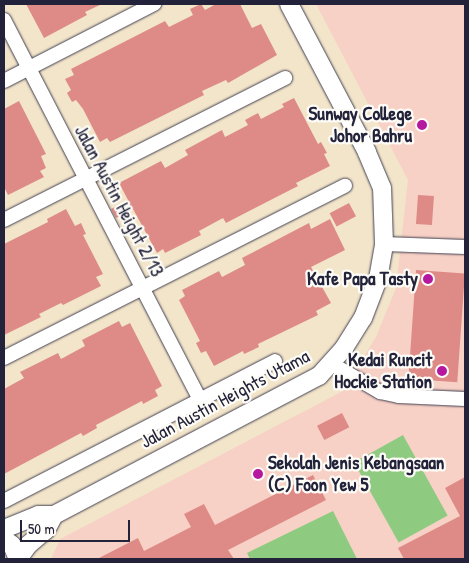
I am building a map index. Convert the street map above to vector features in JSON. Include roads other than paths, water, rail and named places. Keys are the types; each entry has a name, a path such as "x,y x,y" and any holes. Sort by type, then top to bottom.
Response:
{"street":[{"path":"4,81 154,4"},
{"name":"Jalan Austin Heights Utama","path":"4,529 38,515 54,515 319,376 332,364 363,318 378,279 384,244 382,188 376,171 289,4"},
{"name":"Jalan Austin Height 2/13","path":"4,20 200,400"},
{"path":"4,220 285,78"},
{"path":"4,358 345,186"},
{"path":"384,244 465,247"},
{"path":"4,500 275,361"},
{"path":"332,364 380,392 399,396 465,399"},
{"name":"Jalan Austin Heights Utama","path":"18,559 28,544 46,530 54,515"},
{"path":"4,539 12,545 18,559"}],"place":[{"name":"Sunway College Johor Bahru","path":"422,125"},
{"name":"Kafe Papa Tasty","path":"428,279"},
{"name":"Kedai Runcit Hockie Station","path":"442,371"},
{"name":"Sekolah Jenis Kebangsaan (C) Foon Yew 5","path":"258,474"}]}
